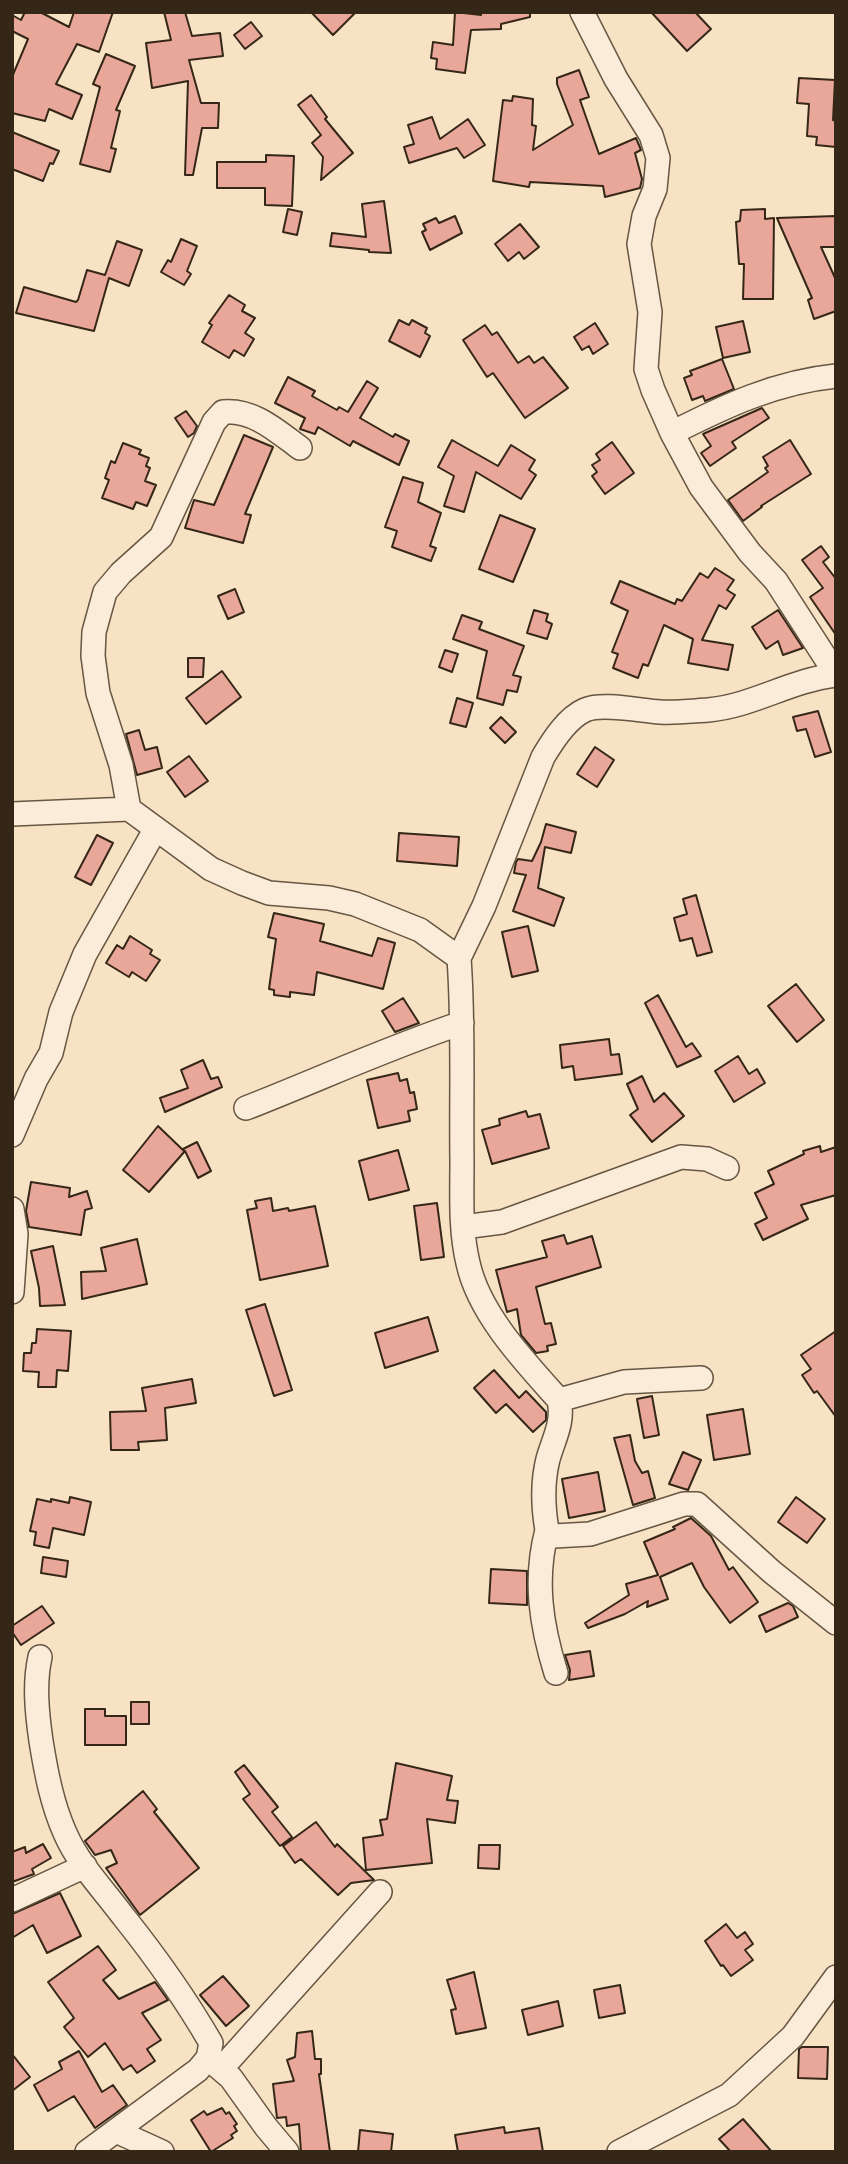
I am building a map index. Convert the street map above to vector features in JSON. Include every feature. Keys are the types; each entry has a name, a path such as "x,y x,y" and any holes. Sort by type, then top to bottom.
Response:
{"street":[{"path":"556,1673 541,1616 539,1581 547,1531 543,1508 545,1479 548,1458 561,1423 562,1412 559,1400 510,1343 489,1311 468,1264 463,1227 459,958 484,906 543,757 557,735 585,710 600,707 663,712 711,710 744,704 813,677 836,674 776,581 750,553 701,487 672,433 646,369 650,312 639,244 644,216 655,189 658,158 652,135 616,79 582,12"},
{"path":"672,433 718,410 773,388 814,378 836,376"},
{"path":"300,448 271,426 248,415 234,411 223,412 214,422 161,537 121,573 105,592 94,632 93,656 98,693 118,754 129,809 211,869 242,883 269,893 329,898 355,904 420,930 459,958"},
{"path":"12,814 129,809"},
{"path":"12,1135 36,1079 51,1054 61,1012 85,954 155,830"},
{"path":"246,1108 400,1044 462,1023"},
{"path":"12,1089 36,1079"},
{"path":"463,1227 502,1222 681,1157 707,1159 727,1168"},
{"path":"12,1209 16,1234 12,1292"},
{"path":"559,1400 624,1382 701,1378"},
{"path":"547,1531 554,1536 590,1534 684,1504 697,1504 772,1572 836,1623"},
{"path":"40,1657 36,1676 38,1722 53,1802 65,1834 85,1866 189,2005 211,2043 214,2063 231,2078 287,2152"},
{"path":"12,1900 85,1866"},
{"path":"87,2152 198,2070 214,2063 380,1892"},
{"path":"619,2152 729,2095 793,2036 836,1977"},
{"path":"116,2131 162,2152"}],"building":[{"path":"25,12 40,12 69,27 74,12 113,12 99,52 77,44 56,84 82,95 72,119 49,109 45,121 12,113 12,77 28,39 12,31 12,15 21,20"},
{"path":"164,12 185,12 192,36 220,33 223,56 189,60 201,103 219,103 218,128 202,128 193,175 185,175 188,81 152,88 146,43 171,40"},
{"path":"311,12 356,12 333,35"},
{"path":"455,12 481,15 481,12 530,12 530,17 501,24 501,29 471,30 465,73 436,69 437,59 431,58 433,42 453,45"},
{"path":"651,12 695,12 711,29 687,51"},
{"path":"251,22 262,36 245,49 234,35"},
{"path":"106,54 135,66 116,110 120,111 111,148 116,149 110,172 80,164 100,87 93,84"},
{"path":"579,70 589,97 580,100 599,154 636,138 641,150 635,153 642,179 640,188 605,197 603,186 530,182 529,187 493,181 503,100 512,101 513,96 533,99 532,125 536,126 533,150 573,125 557,78"},
{"path":"799,78 835,80 833,120 836,121 836,147 816,145 817,137 807,136 809,104 797,103"},
{"path":"311,95 327,117 325,119 353,153 321,180 323,157 312,143 321,135 298,105"},
{"path":"432,117 440,139 468,119 485,145 464,158 457,148 409,163 404,147 414,144 408,125"},
{"path":"12,132 59,151 53,164 50,163 43,181 12,169"},
{"path":"266,155 294,156 292,206 265,205 265,188 217,188 217,162 266,162"},
{"path":"384,201 391,253 330,246 332,233 366,237 362,204"},
{"path":"288,209 302,212 297,235 283,232"},
{"path":"765,209 765,219 774,218 773,299 743,299 744,264 739,264 736,222 740,221 741,210"},
{"path":"455,216 462,233 430,250 422,232 426,230 423,224 436,218 439,223"},
{"path":"836,216 836,247 821,247 836,280 836,311 814,319 808,300 812,298 777,218"},
{"path":"520,224 539,247 524,259 519,252 508,261 495,244"},
{"path":"181,239 197,246 187,271 191,274 184,285 161,272 168,260 171,262"},
{"path":"117,241 142,250 129,286 109,278 94,331 16,313 24,287 76,302 87,270 105,275"},
{"path":"229,295 245,305 242,311 255,318 245,333 254,339 244,356 234,350 229,358 202,342 212,325 209,323"},
{"path":"399,320 409,325 412,320 427,328 425,333 430,336 420,357 389,341"},
{"path":"743,321 750,352 723,358 716,327"},
{"path":"595,323 608,344 593,354 589,346 582,350 574,337"},
{"path":"485,325 492,335 497,332 518,363 529,356 534,363 543,357 568,388 525,418 493,373 487,377 463,340"},
{"path":"722,359 734,389 705,401 703,396 692,400 684,378 692,375 690,371"},
{"path":"288,377 315,391 312,396 337,410 339,407 348,412 367,381 378,388 360,418 393,437 395,434 409,441 399,465 353,441 350,446 318,427 315,434 300,429 305,418 275,403"},
{"path":"762,408 769,418 732,442 736,448 710,466 701,453 711,446 703,434"},
{"path":"186,411 197,426 194,433 188,437 175,418"},
{"path":"244,435 273,447 245,514 251,515 243,543 185,528 194,500 214,505"},
{"path":"452,440 498,466 511,445 535,460 529,470 536,475 521,499 476,472 464,512 444,506 454,476 438,467"},
{"path":"790,440 811,474 761,506 743,521 728,500 768,472 763,457"},
{"path":"612,442 634,473 605,494 592,476 597,472 592,465 600,460 596,454"},
{"path":"123,443 141,450 139,454 149,458 146,466 150,468 145,481 156,485 147,506 136,502 133,509 102,498 109,480 105,478 111,461 115,463"},
{"path":"403,477 423,483 418,502 441,513 430,546 436,548 431,561 392,547 397,531 385,527"},
{"path":"500,515 535,529 513,582 479,569"},
{"path":"821,546 829,557 823,562 836,579 836,635 810,597 823,588 802,560"},
{"path":"715,568 734,580 727,590 735,595 726,609 719,605 702,640 733,645 728,670 688,663 693,639 664,625 648,666 643,664 638,678 613,668 618,654 612,652 628,611 611,603 620,581 675,604 677,599 682,601 700,573 708,578"},
{"path":"235,589 244,612 228,619 218,596"},
{"path":"534,610 548,614 546,621 552,624 547,639 527,633"},
{"path":"778,610 803,648 783,655 778,641 766,649 752,627"},
{"path":"462,615 482,622 479,629 524,646 513,675 521,677 517,692 507,690 503,705 477,698 487,651 453,639"},
{"path":"445,650 458,654 452,672 439,667"},
{"path":"188,658 204,658 203,677 188,677"},
{"path":"222,671 241,697 206,724 186,698"},
{"path":"457,698 473,703 466,727 450,723"},
{"path":"818,711 831,752 815,757 806,729 797,731 793,717"},
{"path":"501,717 516,732 505,743 490,728"},
{"path":"139,730 145,750 157,747 162,768 137,775 126,734"},
{"path":"595,747 614,760 597,787 577,774"},
{"path":"189,756 208,781 185,797 167,772"},
{"path":"546,824 576,832 571,853 545,847 538,888 564,898 554,926 513,911 526,875 514,873 516,862 518,859 532,861"},
{"path":"399,833 459,837 457,866 397,861"},
{"path":"97,835 113,843 91,885 75,877"},
{"path":"696,895 712,952 697,956 692,938 680,941 674,918 687,914 683,899"},
{"path":"274,913 324,924 320,941 372,956 378,938 395,943 383,989 317,972 314,995 290,992 290,997 274,995 274,990 269,989 276,939 268,937"},
{"path":"528,926 538,971 512,977 502,932"},
{"path":"130,936 152,950 150,954 160,960 146,981 132,972 129,977 106,963 117,945 123,949"},
{"path":"796,984 824,1020 797,1042 768,1006"},
{"path":"658,995 686,1047 692,1043 701,1056 677,1067 645,1003"},
{"path":"403,998 419,1023 395,1032 382,1011"},
{"path":"609,1039 611,1055 619,1054 622,1074 575,1080 573,1066 562,1068 560,1045"},
{"path":"738,1056 749,1074 757,1069 765,1083 734,1102 715,1071"},
{"path":"203,1060 211,1079 218,1077 222,1087 165,1112 160,1098 188,1088 181,1070"},
{"path":"398,1073 400,1081 407,1079 410,1093 414,1092 417,1109 408,1111 410,1121 378,1128 367,1080"},
{"path":"642,1076 654,1102 664,1093 684,1116 652,1142 630,1115 638,1109 627,1084"},
{"path":"526,1111 528,1117 540,1114 549,1148 492,1164 482,1130 500,1125 499,1119"},
{"path":"158,1126 184,1151 183,1149 197,1142 211,1171 198,1178 185,1151 149,1192 123,1170"},
{"path":"820,1146 821,1152 836,1147 836,1195 801,1205 808,1219 763,1240 755,1224 767,1218 755,1193 774,1184 768,1171 804,1154 803,1151"},
{"path":"398,1150 409,1190 369,1200 359,1161"},
{"path":"31,1182 70,1188 69,1197 87,1191 92,1208 85,1210 81,1235 29,1227 26,1211"},
{"path":"271,1198 273,1211 315,1206 328,1266 260,1280 247,1210 257,1208 255,1201"},
{"path":"437,1203 444,1257 421,1260 414,1206"},
{"path":"564,1235 567,1244 592,1236 601,1267 536,1287 545,1324 551,1323 556,1344 547,1346 548,1351 536,1353 521,1335 517,1309 507,1312 496,1270 547,1257 542,1241"},
{"path":"137,1239 147,1284 82,1299 81,1272 106,1271 101,1248"},
{"path":"53,1246 65,1305 40,1306 31,1251"},
{"path":"265,1304 292,1390 274,1396 246,1310"},
{"path":"428,1317 438,1351 385,1368 375,1333"},
{"path":"37,1329 71,1331 68,1371 57,1370 56,1387 38,1387 39,1372 23,1371 24,1353 31,1353 32,1343 36,1343"},
{"path":"836,1331 836,1417 802,1375 811,1369 801,1355"},
{"path":"494,1370 519,1398 526,1391 546,1412 546,1420 533,1432 506,1404 496,1413 474,1388"},
{"path":"192,1379 196,1403 165,1408 167,1440 138,1442 139,1450 111,1450 110,1412 146,1411 142,1388"},
{"path":"652,1396 659,1435 644,1438 637,1399"},
{"path":"743,1409 750,1454 714,1460 707,1415"},
{"path":"630,1435 635,1461 642,1473 648,1471 655,1498 633,1505 614,1438"},
{"path":"683,1452 701,1460 688,1490 669,1484"},
{"path":"598,1472 605,1511 569,1518 562,1479"},
{"path":"70,1497 91,1502 84,1535 53,1528 49,1548 34,1545 36,1532 30,1531 37,1499 69,1503"},
{"path":"796,1497 825,1519 807,1543 778,1522"},
{"path":"691,1518 711,1536 729,1570 733,1567 758,1602 730,1623 704,1587 692,1563 660,1577 668,1599 647,1607 648,1601 625,1614 588,1628 585,1623 629,1595 626,1584 658,1575 644,1542 675,1529 673,1527"},
{"path":"43,1557 68,1561 66,1577 41,1573"},
{"path":"491,1569 527,1571 527,1605 489,1603"},
{"path":"788,1603 793,1606 798,1617 766,1632 759,1616"},
{"path":"42,1606 54,1623 21,1645 12,1632 12,1626"},
{"path":"590,1651 594,1676 569,1680 570,1670 565,1655"},
{"path":"131,1702 149,1702 149,1724 131,1724"},
{"path":"85,1709 105,1709 105,1716 126,1716 126,1745 85,1745"},
{"path":"396,1763 452,1776 447,1800 458,1801 455,1823 427,1819 432,1863 366,1870 363,1838 383,1835 380,1820 387,1819"},
{"path":"244,1765 278,1807 272,1812 292,1837 280,1846 243,1799 250,1794 235,1772"},
{"path":"143,1791 157,1809 154,1812 199,1868 140,1915 106,1868 117,1863 111,1850 95,1855 85,1841"},
{"path":"316,1822 335,1847 337,1844 374,1880 351,1883 338,1895 301,1859 295,1863 283,1846"},
{"path":"43,1844 51,1858 32,1869 34,1874 12,1882 12,1852 25,1847 26,1853"},
{"path":"479,1845 500,1845 499,1869 478,1868"},
{"path":"60,1893 81,1936 47,1953 33,1925 12,1938 12,1914"},
{"path":"726,1924 737,1938 745,1932 753,1944 745,1950 753,1960 731,1976 705,1941"},
{"path":"98,1946 116,1970 103,1980 119,1999 155,1982 168,2000 142,2013 161,2040 147,2049 155,2061 137,2073 131,2065 123,2070 105,2043 88,2057 64,2027 74,2018 48,1982"},
{"path":"474,1972 486,2028 456,2034 451,2010 456,2009 447,1980"},
{"path":"223,1976 249,2006 226,2026 200,1995"},
{"path":"620,1985 625,2013 599,2018 594,1990"},
{"path":"558,2001 563,2026 528,2035 522,2010"},
{"path":"312,2031 315,2059 321,2059 319,2074 330,2152 301,2152 299,2124 287,2126 286,2117 277,2118 273,2084 294,2081 287,2060 295,2057 297,2033"},
{"path":"828,2047 827,2079 798,2078 799,2049"},
{"path":"79,2051 102,2092 113,2085 127,2105 95,2128 74,2096 48,2111 34,2085 62,2069 59,2062"},
{"path":"12,2054 30,2077 12,2091"},
{"path":"222,2108 226,2114 229,2112 237,2124 234,2126 237,2131 231,2135 233,2138 211,2152 191,2120 204,2111 207,2115"},
{"path":"743,2119 772,2152 731,2152 719,2139"},
{"path":"504,2127 505,2133 539,2128 543,2152 458,2152 455,2135"},
{"path":"360,2130 393,2134 391,2152 358,2152"}]}
